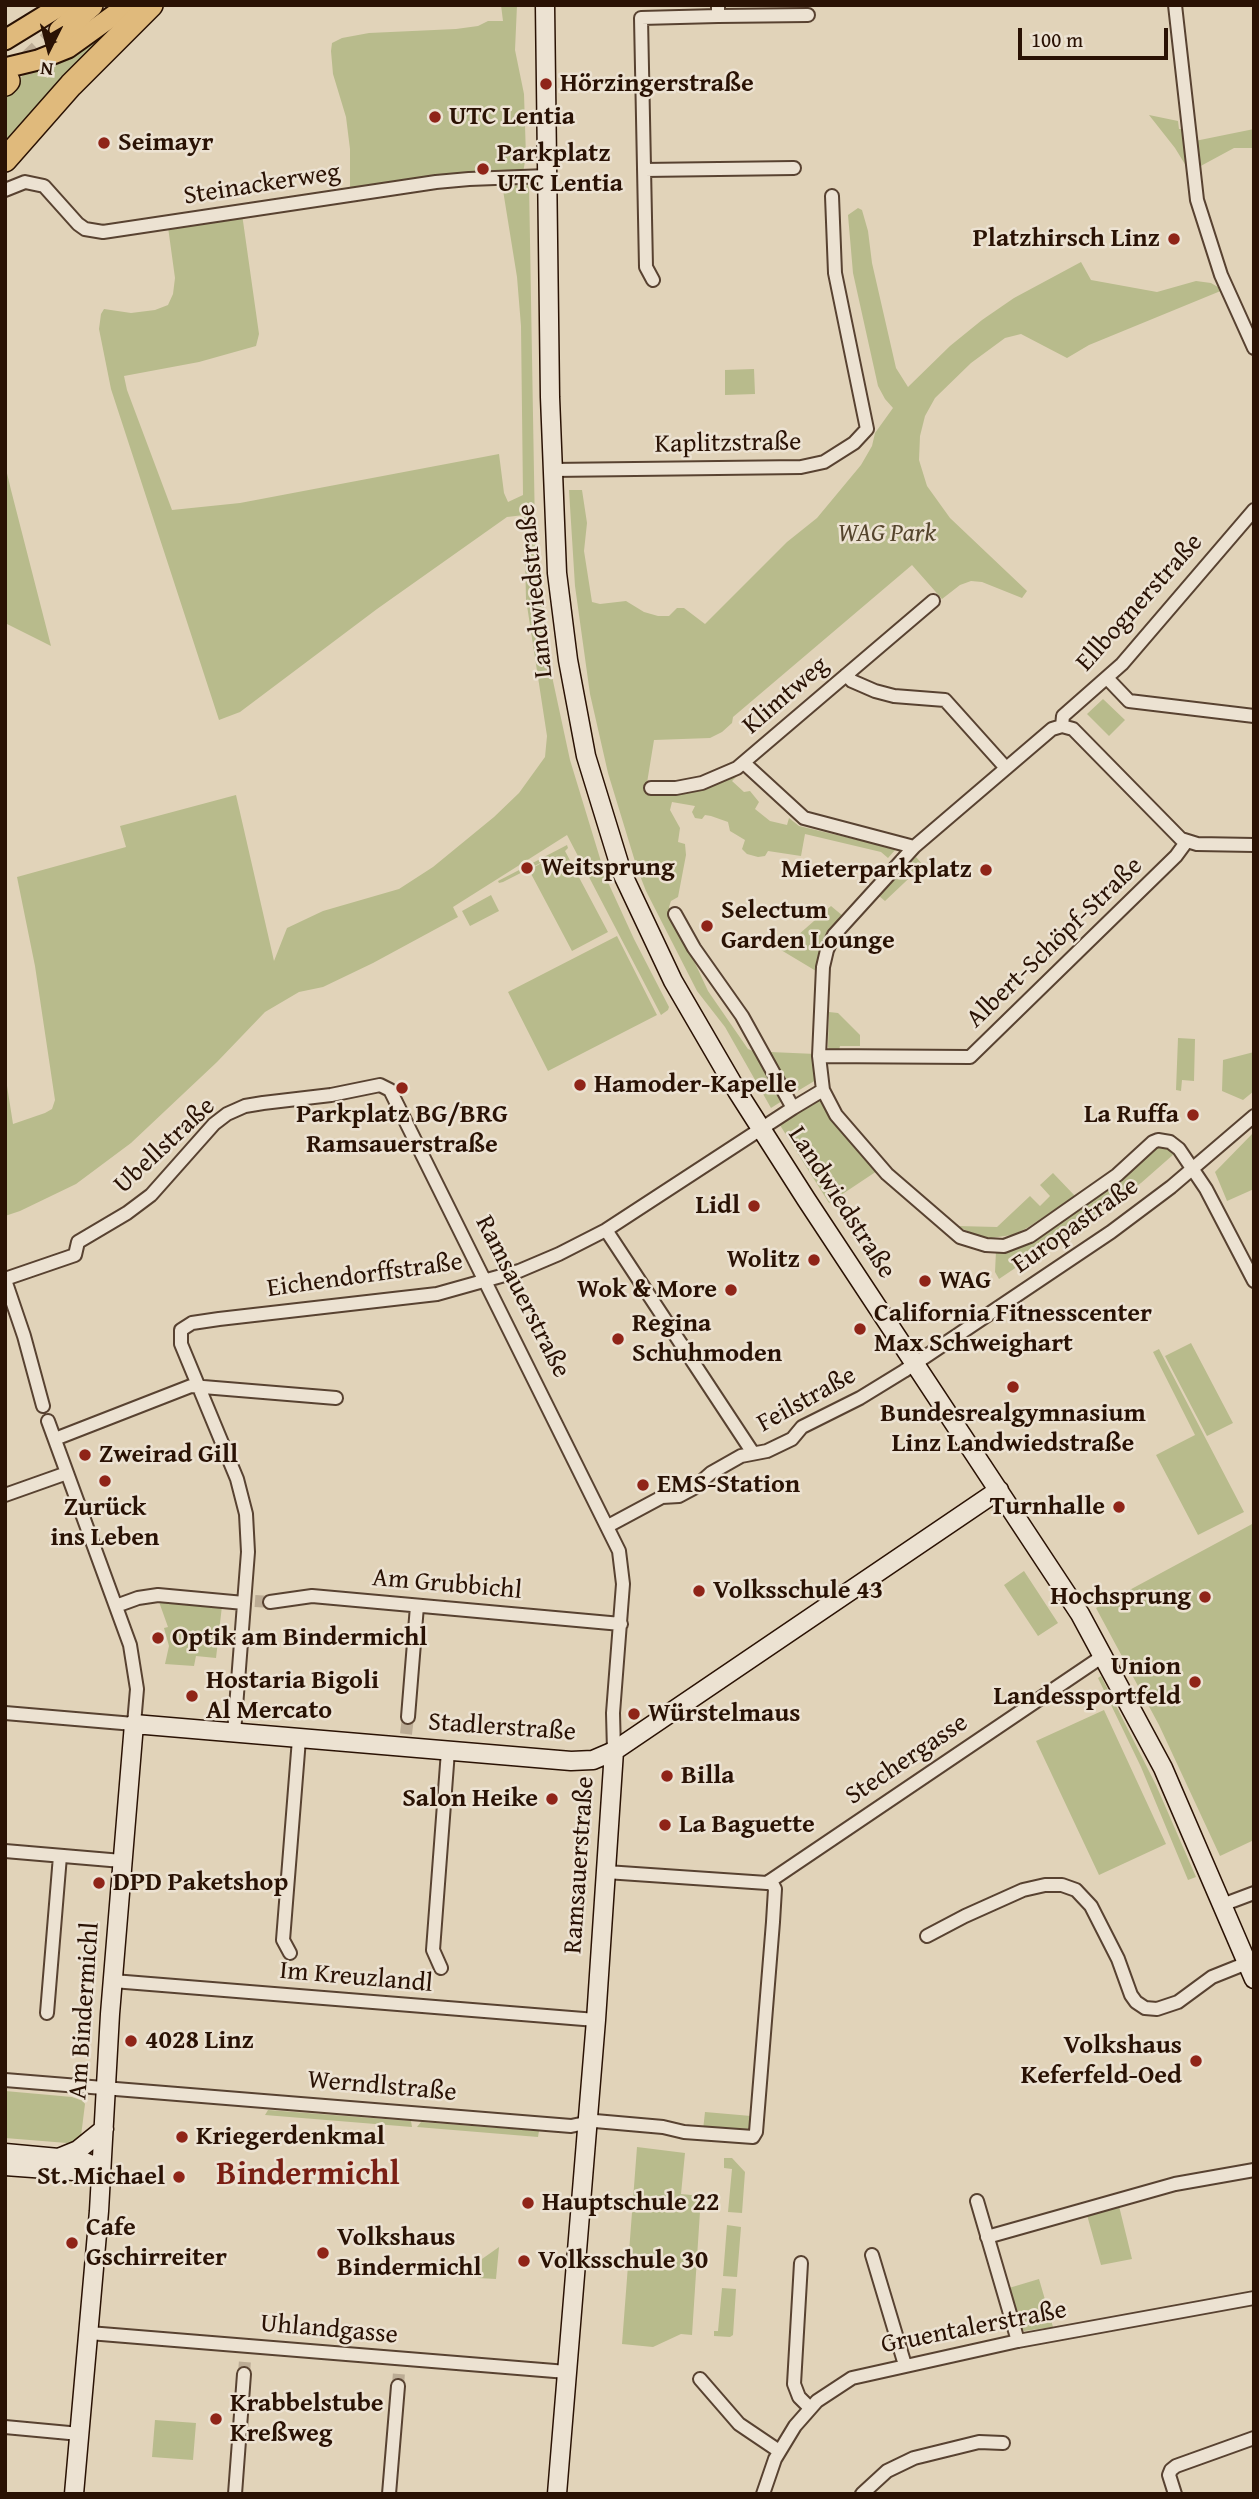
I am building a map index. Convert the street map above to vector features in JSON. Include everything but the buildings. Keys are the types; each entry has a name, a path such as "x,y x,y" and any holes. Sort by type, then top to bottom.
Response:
{"highway":[{"path":"61,31 91,5"},
{"path":"5,160 71,85 151,5"}],"main road":[{"path":"5,40 62,5"},
{"path":"6,78 38,60 68,48 128,5"},
{"name":"Landwiedstraße","path":"545,5 552,470 557,573 568,660 586,756 622,873 665,965 761,1129 1080,1614 1163,1768 1250,1971"},
{"name":"Stadlerstraße","path":"134,1724 299,1739 406,1740 448,1751 582,1761 601,1757 614,1751 999,1490"},
{"name":"Am Bindermichl","path":"74,2494 102,2173 113,1981 134,1724"},
{"name":"Ramsauerstraße","path":"557,2494 596,2020 614,1751"},
{"path":"60,2158 83,2147 104,2129"},
{"path":"5,2152 87,2163 102,2173"},
{"path":"5,2166 102,2173"}],"street":[{"path":"1175,5 1197,200 1221,275 1254,348"},
{"path":"653,280 646,267 641,11 808,15"},
{"path":"644,170 793,168"},
{"name":"Steinackerweg","path":"5,190 24,182 44,186 78,224 85,229 103,232 436,182 469,178 547,176"},
{"name":"Kaplitzstraße","path":"552,470 801,467 824,462 854,443 867,429 835,273 832,196"},
{"name":"Ellbognerstraße","path":"1062,726 1063,716 1140,645 1254,510"},
{"name":"Klimtweg","path":"652,788 676,788 702,783 726,774 744,763 933,601"},
{"path":"846,675 852,681 894,696 945,700 1006,768"},
{"path":"1107,678 1129,701 1254,716"},
{"path":"1254,845 1198,844 1187,841 1175,834 1073,730 1062,726 1052,729 914,847 830,942 823,967 819,1056 823,1090 836,1115 887,1174 960,1237 977,1244 1004,1246 1030,1236 1085,1199 1158,1140 1174,1144 1192,1169 1212,1200 1254,1281"},
{"path":"744,763 804,818 914,847"},
{"name":"Albert-Schöpf-Straße","path":"819,1056 970,1057 1176,856 1187,841"},
{"name":"Landwiedstraße","path":"675,915 694,948 741,1016 793,1108 761,1129"},
{"name":"Ubellstraße","path":"5,1279 75,1255 78,1242 127,1213 151,1195 214,1124 227,1114 245,1106 385,1086"},
{"name":"Ramsauerstraße","path":"385,1086 390,1090 608,1525 622,1562 624,1584 613,1713 614,1751"},
{"path":"793,1108 823,1090"},
{"name":"Europastraße","path":"915,1363 1111,1232 1192,1169 1254,1116"},
{"name":"Eichendorffstraße","path":"198,1387 181,1344 181,1330 187,1325 257,1314 415,1297 484,1282 539,1263 606,1230 761,1129"},
{"path":"606,1230 752,1453"},
{"path":"5,1279 43,1406"},
{"name":"Feilstraße","path":"608,1525 662,1497 679,1496 741,1456 767,1451 793,1438 802,1427 860,1398 915,1363"},
{"path":"55,1439 191,1386 337,1398"},
{"path":"198,1387 237,1479 245,1507 249,1540 248,1601 233,1733"},
{"name":"Am Bindermichl","path":"48,1421 130,1645 137,1689 134,1724"},
{"path":"5,1495 67,1473"},
{"path":"116,1606 138,1598 158,1595 248,1601"},
{"name":"Am Grubbichl","path":"270,1602 306,1596 621,1624"},
{"path":"408,1717 417,1606"},
{"name":"Stechergasse","path":"771,1881 1103,1656"},
{"name":"Stadlerstraße","path":"5,1713 134,1724"},
{"path":"290,1953 283,1940 299,1739"},
{"path":"442,1968 433,1950 448,1751"},
{"path":"5,1851 122,1861"},
{"path":"47,2013 60,1856"},
{"path":"606,1872 758,1884 771,1881"},
{"name":"Werndlstraße","path":"5,2080 571,2126 595,2121 753,2137 756,2132 775,1889 771,1881"},
{"name":"Landwiedstraße","path":"927,1936 1023,1890 1054,1885 1076,1890 1086,1899 1118,1959 1131,1995 1144,2008 1157,2010 1178,2002 1212,1977 1250,1971"},
{"path":"1222,1905 1254,1893"},
{"name":"Im Kreuzlandl","path":"113,1981 596,2020"},
{"path":"987,2237 1175,2184 1254,2170"},
{"path":"977,2201 1018,2341"},
{"path":"872,2255 905,2365"},
{"path":"801,2263 794,2384 799,2397 810,2408"},
{"name":"Gruentalerstraße","path":"763,2494 779,2451 810,2408 827,2393 852,2378 1018,2341 1254,2298"},
{"name":"Uhlandgasse","path":"89,2333 247,2346 400,2365 567,2372"},
{"path":"246,2360 247,2346"},
{"path":"235,2494 244,2375"},
{"path":"700,2379 739,2424 779,2451"},
{"path":"389,2494 398,2386"},
{"path":"5,2427 80,2434"},
{"path":"1175,2494 1168,2475 1176,2466 1254,2438"},
{"path":"862,2494 887,2470 914,2458 979,2442 1003,2444"}],"green space":[{"path":"136,5 5,150 5,94 27,71"},
{"path":"501,5 517,5 515,50 524,94 526,157 523,172 360,189 350,187 350,149 346,117 333,74 332,43 342,38 369,33 456,29 478,26 488,21 503,21"},
{"path":"1149,115 1178,121 1179,129 1188,129 1191,174 1175,148"},
{"path":"1254,129 1254,148 1234,148 1197,168 1195,141"},
{"path":"529,183 535,531 553,681 570,760 606,878 669,1007 668,1010 661,1015 567,835 453,907 458,917 373,963 323,987 299,992 265,1012 217,1062 131,1143 76,1184 5,1216 5,1073 13,1124 52,1109 55,1100 35,966 17,877 126,847 120,826 236,795 274,961 287,928 323,911 399,889 433,867 519,793 545,757 547,736 526,599 524,515 507,517 377,609 240,712 219,720 111,389 99,329 101,314 104,309 131,313 155,310 168,305 175,278 168,227 242,214 259,334 256,346 199,362 124,376 172,510 240,503 499,454 504,493 508,502 523,495 521,326 517,277 502,184"},
{"name":"WAG Park","path":"858,208 862,210 868,231 872,263 896,368 908,387 950,346 982,320 1014,298 1081,262 1091,280 1157,292 1196,281 1211,283 1223,290 1089,345 1067,358 1021,334 1005,338 971,363 935,398 925,416 920,436 919,460 927,486 950,518 1027,591 1022,598 982,582 971,581 960,585 942,599 912,565 733,717 732,723 722,732 710,738 654,740 646,789 742,771 732,781 744,792 750,791 759,802 755,809 770,821 787,825 789,818 799,826 896,849 888,858 881,852 805,834 801,856 768,851 765,856 758,857 747,854 742,849 745,840 730,831 728,822 705,815 702,819 695,818 692,812 695,806 672,802 670,810 680,828 678,842 685,844 686,855 678,897 671,901 669,907 708,991 748,1049 753,1051 765,1068 782,1101 771,1108 725,1027 697,991 637,868 608,773 590,694 575,586 569,490 582,490 587,523 584,551 592,602 600,604 626,601 644,612 658,616 669,616 677,608 684,608 705,624 787,542 817,518 861,465 872,446 875,433 893,408 878,386 853,273 848,215"},
{"path":"754,369 755,394 725,395 725,370"},
{"path":"5,465 11,490 51,646 5,623"},
{"path":"1103,699 1125,720 1109,736 1087,714"},
{"path":"567,845 565,851 608,932 572,951 529,870 558,854 503,882 498,881"},
{"path":"916,857 923,865 885,901 879,896"},
{"path":"491,895 499,911 470,926 462,911"},
{"path":"831,906 843,916 823,941 816,971 781,950"},
{"path":"617,936 657,1015 548,1071 508,992"},
{"path":"829,1012 838,1013 860,1035 860,1046 840,1046 839,1050 830,1051"},
{"path":"1178,1038 1195,1039 1194,1081 1182,1080 1181,1091 1176,1090"},
{"path":"770,1052 816,1054 816,1080 791,1095"},
{"path":"1254,1052 1254,1091 1243,1100 1222,1091 1223,1060"},
{"path":"817,1099 823,1101 877,1171 829,1203 778,1122"},
{"path":"1253,1133 1254,1189 1227,1201 1215,1172"},
{"path":"1166,1146 1174,1154 1141,1183 999,1279 995,1272 996,1251 1013,1249 1047,1232 1122,1180 1154,1148"},
{"path":"1053,1173 1075,1196 1027,1228 1012,1235 991,1238 978,1236 957,1226 997,1227 1030,1196 1040,1206 1050,1196 1040,1185"},
{"path":"1191,1343 1233,1423 1207,1436 1165,1356"},
{"path":"1159,1349 1244,1512 1198,1535 1156,1455 1195,1435 1153,1352"},
{"name":"Union Landessportfeld","path":"1254,1523 1254,1840 1220,1856 1159,1725 1096,1608"},
{"path":"1024,1571 1058,1623 1038,1636 1004,1585"},
{"path":"158,1599 222,1606 216,1658 196,1656 194,1666 165,1664 169,1646 164,1628 168,1627"},
{"path":"1101,1676 1156,1785 1196,1877 1188,1880 1141,1767 1098,1678"},
{"path":"1104,1710 1166,1844 1099,1875 1036,1741"},
{"path":"5,2091 72,2097 83,2101 85,2104 81,2136 76,2141 67,2143 5,2138"},
{"path":"268,2110 411,2121 412,2127 265,2115"},
{"path":"705,2112 751,2116 750,2127 745,2133 703,2130"},
{"path":"421,2122 539,2131 538,2137 417,2127"},
{"path":"637,2147 685,2153 681,2194 701,2196 692,2335 681,2334 653,2347 622,2344"},
{"path":"724,2158 732,2158 745,2172 742,2213 728,2212 732,2169 724,2168"},
{"path":"1119,2206 1132,2259 1101,2265 1087,2215"},
{"path":"727,2225 741,2227 737,2277 723,2276"},
{"path":"499,2247 496,2279 478,2278 472,2266"},
{"path":"1039,2279 1053,2327 1024,2331 1020,2327 1009,2288"},
{"path":"722,2288 736,2289 733,2335 730,2337 714,2336 714,2331 718,2331"},
{"path":"155,2420 196,2423 193,2460 152,2457"}],"tunnel":[{"path":"23,67 61,31"},
{"path":"255,1601 270,1602"},
{"path":"406,1734 408,1717"},
{"path":"244,2374 245,2360"},
{"path":"398,2386 399,2372"}],"place":[{"name":"Hörzingerstraße","path":"546,84"},
{"name":"UTC Lentia","path":"435,117"},
{"name":"Seimayr","path":"104,143"},
{"name":"Parkplatz UTC Lentia","path":"483,169"},
{"name":"Platzhirsch Linz","path":"1174,239"},
{"name":"Weitsprung","path":"527,868"},
{"name":"Mieterparkplatz","path":"986,870"},
{"name":"Selectum Garden Lounge","path":"707,926"},
{"name":"Hamoder-Kapelle","path":"580,1085"},
{"name":"Parkplatz BG/BRG Ramsauerstraße","path":"402,1088"},
{"name":"La Ruffa","path":"1193,1115"},
{"name":"Lidl","path":"754,1206"},
{"name":"Wolitz","path":"814,1260"},
{"name":"WAG","path":"925,1281"},
{"name":"Wok & More","path":"731,1290"},
{"name":"California Fitnesscenter Max Schweighart","path":"860,1329"},
{"name":"Regina Schuhmoden","path":"618,1339"},
{"name":"Bundesrealgymnasium Linz Landwiedstraße","path":"1013,1387"},
{"name":"Zweirad Gill","path":"85,1455"},
{"name":"Zurück ins Leben","path":"105,1481"},
{"name":"EMS-Station","path":"643,1485"},
{"name":"Turnhalle","path":"1119,1507"},
{"name":"Volksschule 43","path":"699,1591"},
{"name":"Hochsprung","path":"1205,1597"},
{"name":"Optik am Bindermichl","path":"158,1638"},
{"name":"Union Landessportfeld","path":"1195,1682"},
{"name":"Hostaria Bigoli Al Mercato","path":"192,1696"},
{"name":"Würstelmaus","path":"634,1714"},
{"name":"Billa","path":"667,1776"},
{"name":"Salon Heike","path":"552,1799"},
{"name":"La Baguette","path":"665,1825"},
{"name":"DPD Paketshop","path":"99,1883"},
{"name":"4028 Linz","path":"131,2041"},
{"name":"Volkshaus Keferfeld-Oed","path":"1196,2061"},
{"name":"Kriegerdenkmal","path":"182,2137"},
{"name":"St. Michael","path":"179,2177"},
{"name":"Hauptschule 22","path":"528,2203"},
{"name":"Cafe Gschirreiter","path":"72,2243"},
{"name":"Volkshaus Bindermichl","path":"323,2253"},
{"name":"Volksschule 30","path":"524,2261"},
{"name":"Krabbelstube Kreßweg","path":"216,2419"}],"district":[{"name":"Bindermichl","path":"308,2176"}]}
